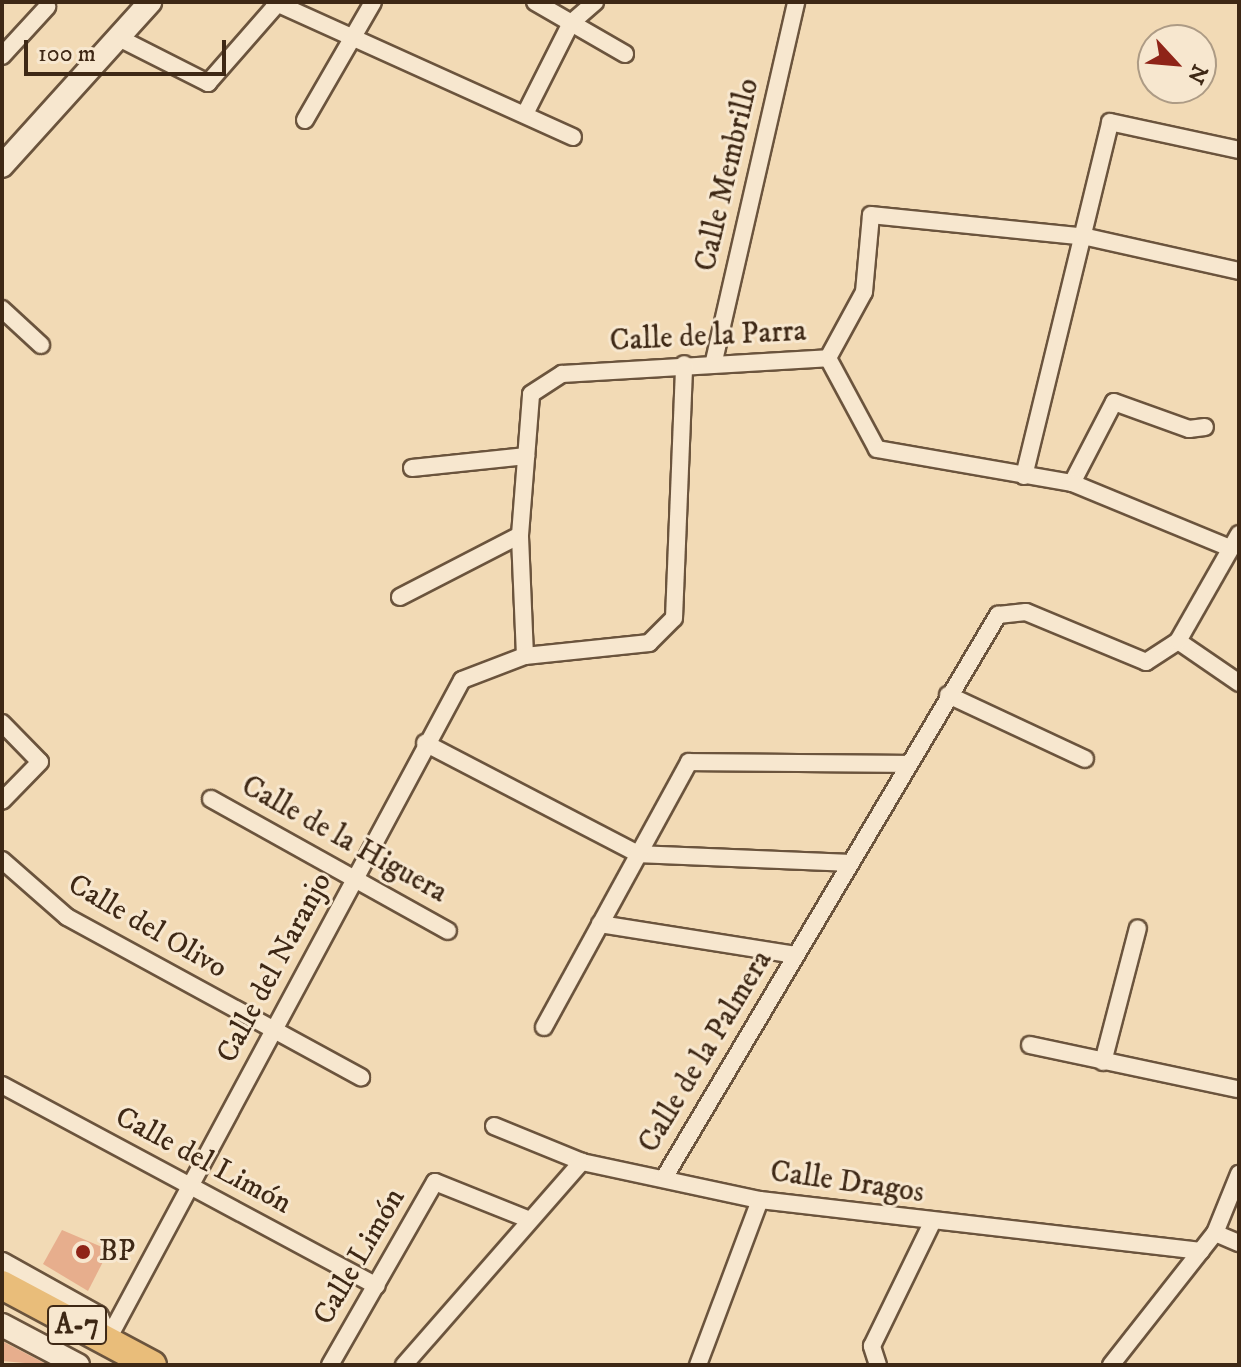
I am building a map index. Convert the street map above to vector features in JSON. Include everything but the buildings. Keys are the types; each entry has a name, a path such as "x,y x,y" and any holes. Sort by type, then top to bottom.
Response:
{"highway":[{"name":"A-7","path":"2,1285 110,1353"},
{"name":"A-7","path":"2,1306 110,1353 152,1365"}],"street":[{"path":"2,166 150,2"},
{"path":"119,38 208,83 277,2 353,34 573,137"},
{"path":"305,120 373,2"},
{"path":"535,2 625,54"},
{"path":"525,114 571,23 595,2"},
{"name":"Calle Membrillo","path":"714,361 796,2"},
{"path":"2,56 47,7"},
{"path":"1024,476 1087,237 1110,122 1239,150"},
{"path":"828,358 864,292 871,215 1087,237 1239,271"},
{"path":"2,309 41,345"},
{"name":"Calle de la Parra","path":"525,656 520,535 531,394 562,374 714,361 828,358 877,449 1072,483 1235,541"},
{"name":"Calle del Naranjo","path":"110,1353 273,1030 425,743 462,680 525,656 649,643 674,618 684,364"},
{"path":"1072,483 1114,402 1189,429 1205,427"},
{"path":"412,468 526,456"},
{"path":"400,597 520,535"},
{"name":"Calle de la Palmera","path":"664,1178 998,615 1026,612 1146,662 1178,641 1235,541"},
{"path":"1178,641 1239,683"},
{"path":"948,695 1085,759"},
{"path":"2,723 40,762 2,801"},
{"path":"425,743 638,854 850,863"},
{"path":"544,1027 689,762 908,764"},
{"name":"Calle de la Higuera","path":"211,799 355,876 448,931"},
{"name":"Calle del Olivo","path":"2,860 67,917 361,1077"},
{"name":"Calle de la Palmera","path":"600,924 796,955"},
{"path":"1103,1062 1138,928"},
{"path":"1030,1045 1238,1088"},
{"name":"Calle del Limón","path":"2,1085 377,1286"},
{"name":"Calle Dragos","path":"494,1126 582,1162 760,1200 932,1223 1201,1251"},
{"path":"404,1365 582,1162"},
{"path":"1111,1365 1215,1233 1239,1174"},
{"name":"Calle Limón","path":"330,1365 435,1182 530,1220"},
{"path":"698,1365 760,1200"},
{"path":"878,1365 872,1346 932,1223"},
{"path":"1215,1233 1239,1243"},
{"path":"2,1264 97,1317 110,1353"},
{"path":"2,1325 78,1365"}],"place":[{"name":"BP","path":"83,1252"}]}
